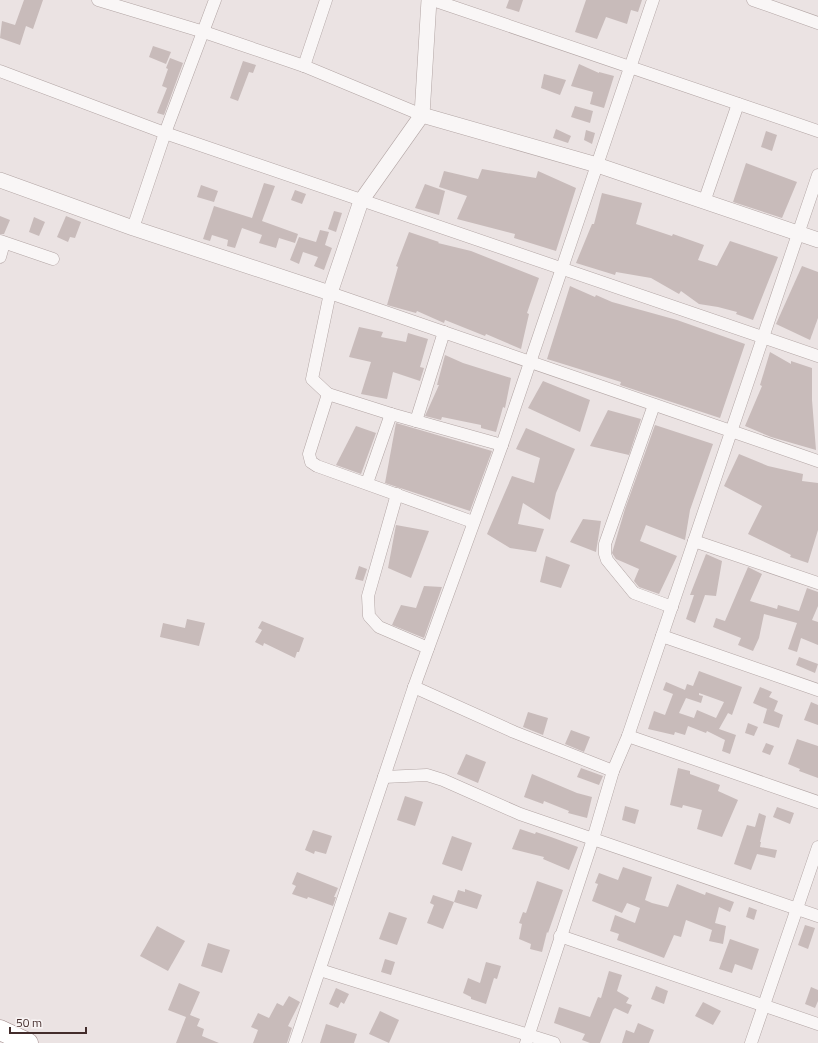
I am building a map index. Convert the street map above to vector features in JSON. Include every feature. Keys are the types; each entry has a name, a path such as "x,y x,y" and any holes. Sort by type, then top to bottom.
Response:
{"highway":[{"path":"0,1030 27,1042"}],"street":[{"path":"98,0 204,32 304,66 422,116 597,165 818,240"},
{"path":"133,228 165,133 215,0"},
{"path":"304,66 326,0"},
{"path":"429,0 422,116 361,201 330,293 312,379 328,394 391,414 502,445"},
{"path":"433,0 818,131"},
{"path":"295,1043 414,687 502,445 653,0"},
{"path":"753,0 818,23"},
{"path":"0,71 165,133 818,356"},
{"path":"704,202 738,104"},
{"path":"528,1039 560,936 593,839 613,771 628,736 818,175"},
{"path":"0,180 133,228 330,293 818,461"},
{"path":"0,257 2,242 53,259"},
{"path":"416,421 444,332"},
{"path":"328,394 309,454 312,462 316,466 473,522"},
{"path":"654,405 605,544 605,554 626,585 634,593 672,607"},
{"path":"367,483 391,414"},
{"path":"397,494 368,596 369,616 379,627 428,648"},
{"path":"694,541 818,583"},
{"path":"662,636 818,690"},
{"path":"414,687 514,732 613,771"},
{"path":"628,736 818,802"},
{"path":"384,777 427,775 478,794 520,814 818,916"},
{"path":"751,1043 818,847"},
{"path":"560,936 818,1024"},
{"path":"320,970 528,1039 554,1043"}],"building":[{"path":"24,0 43,0 33,29 26,26 20,45 0,38 2,21 15,25"},
{"path":"509,0 523,0 519,12 506,8"},
{"path":"586,0 642,0 638,12 631,10 627,24 606,17 597,39 575,32"},
{"path":"153,46 171,52 166,64 149,57"},
{"path":"170,58 183,63 164,115 157,113 167,88 162,86"},
{"path":"243,61 256,65 253,73 249,72 238,101 230,98"},
{"path":"579,64 599,73 614,76 604,108 590,104 593,92 571,86"},
{"path":"544,74 566,80 560,95 541,88"},
{"path":"575,106 593,111 590,123 571,117"},
{"path":"556,129 571,136 568,143 553,138"},
{"path":"586,130 595,133 592,144 584,140"},
{"path":"766,131 777,135 772,151 761,147"},
{"path":"746,163 797,182 782,218 733,202"},
{"path":"482,169 536,178 538,171 576,188 556,251 514,238 515,234 457,219 467,196 439,187 444,171 478,179"},
{"path":"264,183 275,186 262,221 298,234 295,243 279,238 276,248 259,243 262,235 242,228 235,248 227,246 228,240 212,235 210,241 203,239 214,206 252,218"},
{"path":"425,184 445,191 439,215 415,208"},
{"path":"201,185 218,191 214,202 197,197"},
{"path":"295,190 306,194 302,204 291,200"},
{"path":"602,193 642,203 636,224 672,236 673,234 704,245 698,260 717,266 730,241 778,257 753,320 736,314 737,312 699,304 681,291 679,294 651,278 616,272 615,275 576,263 592,224 594,224"},
{"path":"334,211 342,213 336,232 328,229"},
{"path":"0,216 10,220 4,234 0,234"},
{"path":"66,216 81,222 75,238 70,237 68,242 57,237"},
{"path":"34,217 45,222 39,236 29,232"},
{"path":"320,230 329,232 325,245 332,248 324,270 314,266 318,257 303,252 299,264 290,260 299,237 316,242"},
{"path":"409,232 439,242 438,243 471,251 539,278 527,313 529,314 521,349 486,334 485,336 445,320 444,323 417,311 416,313 387,305 398,267 396,266"},
{"path":"802,266 818,272 818,318 810,340 776,324"},
{"path":"570,286 595,297 596,295 612,302 677,320 745,344 720,418 620,385 621,382 547,359"},
{"path":"359,327 383,332 381,337 406,342 408,333 428,339 420,367 424,368 420,381 393,372 387,399 361,394 371,362 349,357"},
{"path":"770,352 791,364 791,361 812,368 812,400 816,450 771,437 745,426 762,386 760,385"},
{"path":"445,355 463,363 511,378 505,408 503,407 496,432 481,428 481,425 442,417 441,420 425,416 439,385 437,385"},
{"path":"543,381 590,400 580,432 528,408"},
{"path":"608,410 641,419 629,455 590,446"},
{"path":"396,423 492,451 470,511 385,483"},
{"path":"655,425 713,444 690,510 685,540 646,525 640,541 677,556 659,594 639,587 634,581 639,569 616,559 612,553 625,509"},
{"path":"356,426 376,433 361,474 336,465"},
{"path":"526,428 575,449 556,493 550,520 523,503 518,524 544,529 536,552 510,548 487,534 512,476 534,483 540,458 516,449"},
{"path":"739,454 768,466 803,474 802,481 818,483 818,530 808,563 790,557 791,555 748,534 762,506 724,486"},
{"path":"583,519 601,521 596,552 570,542"},
{"path":"396,525 429,531 411,578 388,568"},
{"path":"706,554 722,561 716,596 705,595 695,623 686,619 694,595 690,595"},
{"path":"546,556 570,565 561,588 540,582"},
{"path":"359,566 367,569 363,581 355,579"},
{"path":"748,567 762,574 750,601 777,609 778,605 799,611 807,588 818,592 818,606 812,620 818,622 818,645 801,638 797,652 788,649 797,623 764,614 759,638 753,651 738,645 741,638 713,627 716,618 725,621"},
{"path":"424,586 442,587 424,638 392,625 401,605 416,608"},
{"path":"187,619 205,623 199,646 160,637 163,623 185,628"},
{"path":"262,621 304,638 295,658 264,643 263,646 255,642 262,630 258,628"},
{"path":"799,657 818,664 815,673 796,665"},
{"path":"699,671 742,687 732,715 728,713 719,729 736,735 730,754 722,751 725,740 707,731 706,733 688,726 685,735 675,732 674,735 648,729 654,711 665,715 673,694 663,690 666,682 685,690 687,684 693,686","holes":["699,693 724,702 716,718 697,710 694,718 679,713 686,698 701,703 703,696 699,695"]},
{"path":"760,687 772,692 769,697 778,701 774,711 783,715 779,728 763,723 767,709 772,711 753,703"},
{"path":"811,702 818,705 818,725 804,720"},
{"path":"528,712 548,718 543,735 523,727"},
{"path":"748,723 758,727 754,736 745,733"},
{"path":"571,730 590,737 584,752 565,744"},
{"path":"797,739 818,746 818,778 799,771 800,769 788,764"},
{"path":"766,743 774,746 770,755 762,752"},
{"path":"466,754 486,762 478,783 457,774"},
{"path":"581,768 603,776 599,785 577,777"},
{"path":"678,768 690,771 690,774 720,785 718,791 738,800 722,837 697,829 702,810 683,805 682,808 670,805"},
{"path":"532,774 577,793 592,797 587,818 568,813 569,811 544,801 543,804 524,797"},
{"path":"405,796 423,802 415,826 397,820"},
{"path":"625,806 639,810 635,824 622,820"},
{"path":"777,807 794,813 790,824 773,817"},
{"path":"759,813 766,816 760,847 777,850 775,858 757,854 751,870 734,864 747,825 755,827"},
{"path":"520,829 535,834 536,832 578,847 569,870 543,859 544,857 512,849"},
{"path":"313,830 332,836 326,854 315,851 314,854 305,850"},
{"path":"452,836 472,843 462,871 442,864"},
{"path":"623,867 652,877 645,900 652,903 668,907 677,884 705,895 706,892 734,902 730,912 719,907 715,923 726,926 723,944 709,941 712,930 686,920 681,937 674,935 664,958 617,940 619,934 610,931 615,915 635,923 640,908 627,903 622,913 592,901 598,884 595,883 599,873 618,880"},
{"path":"297,872 338,888 334,897 336,897 333,906 308,897 307,899 292,894 296,886 292,884"},
{"path":"537,881 563,890 548,933 547,932 542,952 530,949 531,944 519,939 522,924 519,923 523,912 526,913"},
{"path":"465,889 482,895 477,909 454,902 458,890 465,892"},
{"path":"433,895 454,902 443,929 427,923 434,905 430,903"},
{"path":"749,907 757,910 754,920 746,917"},
{"path":"389,912 407,918 397,945 379,939"},
{"path":"805,925 815,928 808,949 798,945"},
{"path":"157,926 185,941 168,971 140,956"},
{"path":"730,939 759,949 752,970 735,964 732,973 719,969"},
{"path":"208,943 230,950 222,973 201,966"},
{"path":"385,959 395,962 391,975 381,972"},
{"path":"486,962 501,966 497,979 494,978 486,1004 471,999 471,997 463,993 468,978 480,983"},
{"path":"609,971 622,975 617,991 629,998 626,1003 632,1005 628,1014 615,1008 613,1010 600,1043 590,1043 582,1040 585,1034 554,1023 559,1007 590,1017 598,997 601,998"},
{"path":"179,983 200,992 190,1015 200,1019 197,1026 204,1029 202,1036 219,1043 176,1043 186,1017 168,1010"},
{"path":"656,986 668,991 664,1004 651,999"},
{"path":"811,987 818,990 818,1001 815,1008 805,1004"},
{"path":"336,988 349,994 344,1004 341,1002 338,1008 329,1004"},
{"path":"289,996 300,1002 288,1026 292,1028 287,1043 253,1043 258,1030 251,1027 258,1013 269,1018 277,1003 283,1006"},
{"path":"703,1002 721,1011 713,1025 695,1016"},
{"path":"380,1011 399,1020 389,1043 369,1034"},
{"path":"638,1023 654,1030 649,1043 622,1043 626,1030 634,1033"},
{"path":"326,1024 357,1034 354,1043 320,1043"}]}
